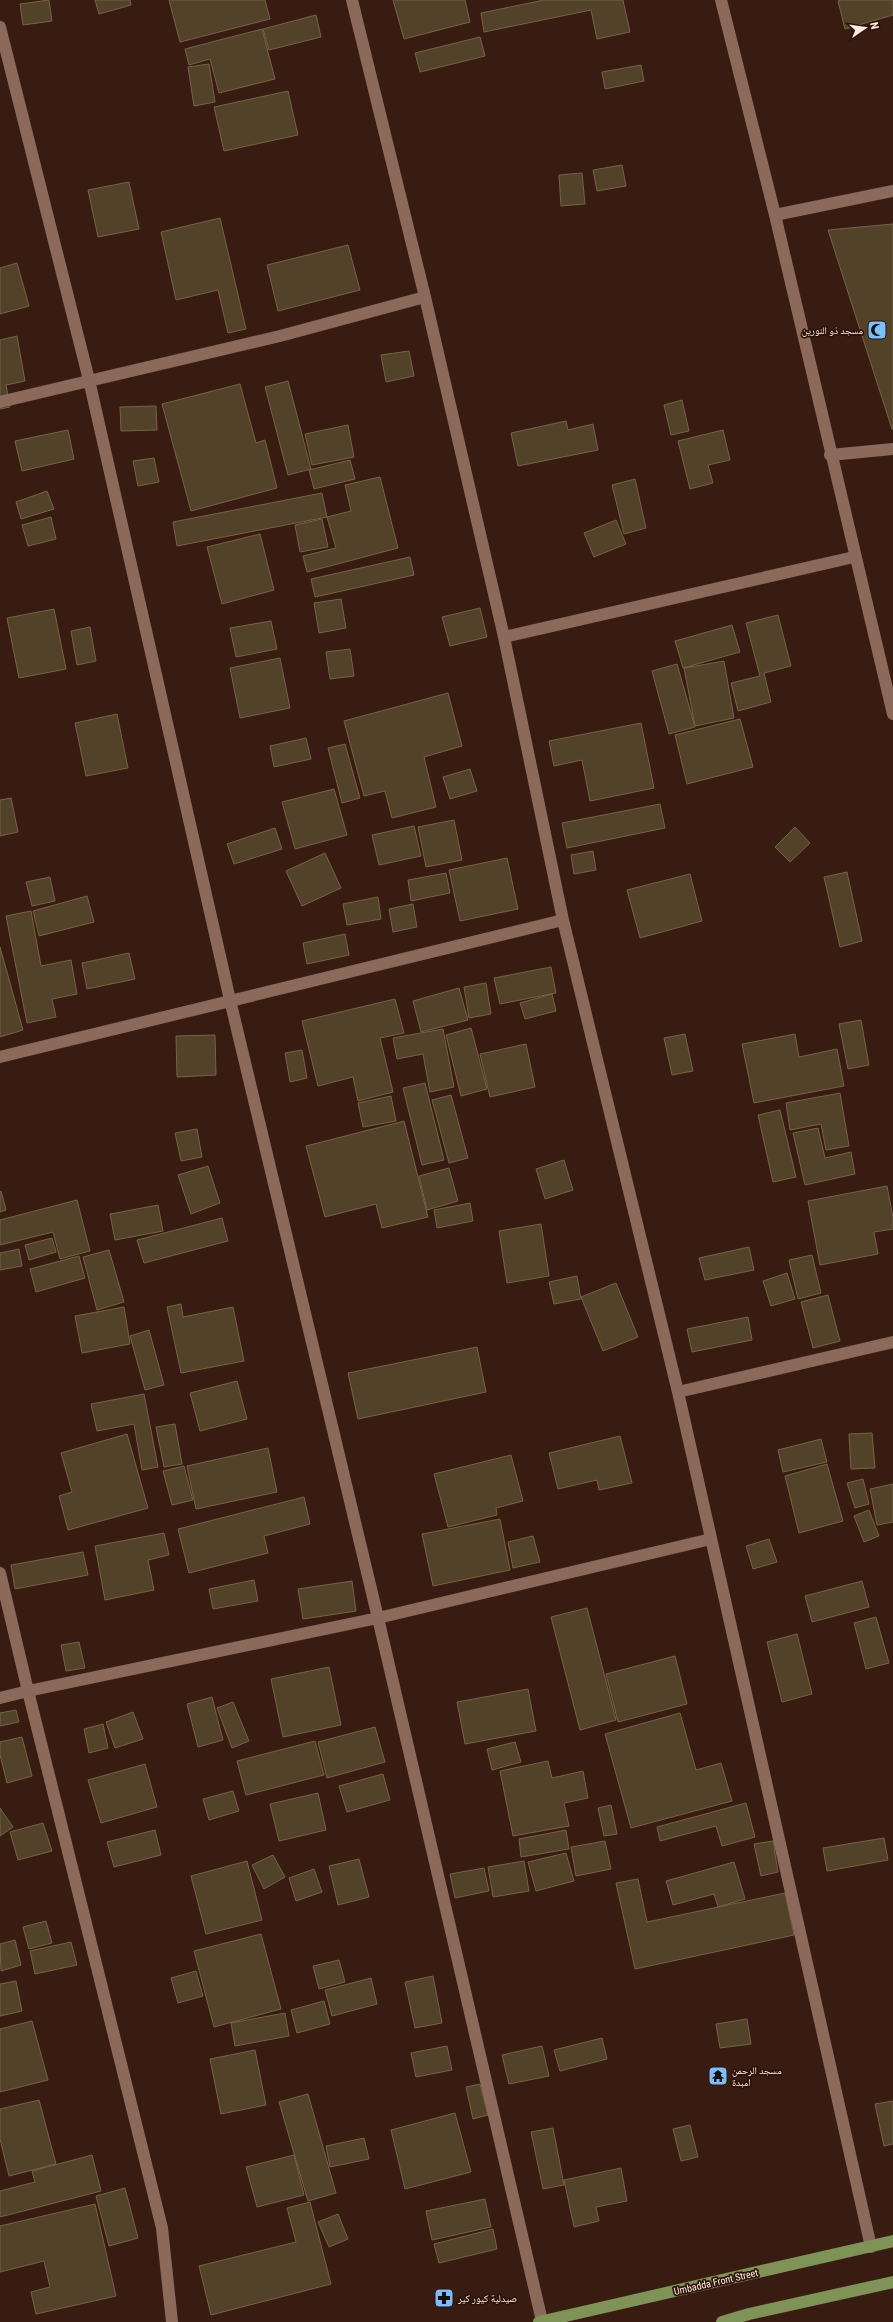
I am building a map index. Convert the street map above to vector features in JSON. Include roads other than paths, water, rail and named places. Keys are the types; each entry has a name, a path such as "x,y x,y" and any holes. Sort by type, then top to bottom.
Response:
{"main road":[{"name":"Umbadda Front Street","path":"541,2322 893,2241"},
{"path":"722,2322 750,2318 893,2282"}],"street":[{"path":"352,0 425,297 504,637 563,920 678,1392 871,2247"},
{"path":"721,0 775,215 854,557 893,714"},
{"path":"0,27 89,380 230,1000 378,1618 541,2322"},
{"path":"775,215 893,191"},
{"path":"0,402 280,336 425,297"},
{"path":"830,455 893,449"},
{"path":"504,637 854,557"},
{"path":"0,1057 563,920"},
{"path":"678,1392 893,1342"},
{"path":"0,1698 378,1618 711,1539"},
{"path":"0,1573 162,2228 172,2322"}],"place":[{"name":"مسجد ذو النورين","path":"877,330"},
{"name":"مسجد الرحمن امبدة","path":"718,2076"},
{"name":"صيدلية كيور كير","path":"444,2298"}]}
